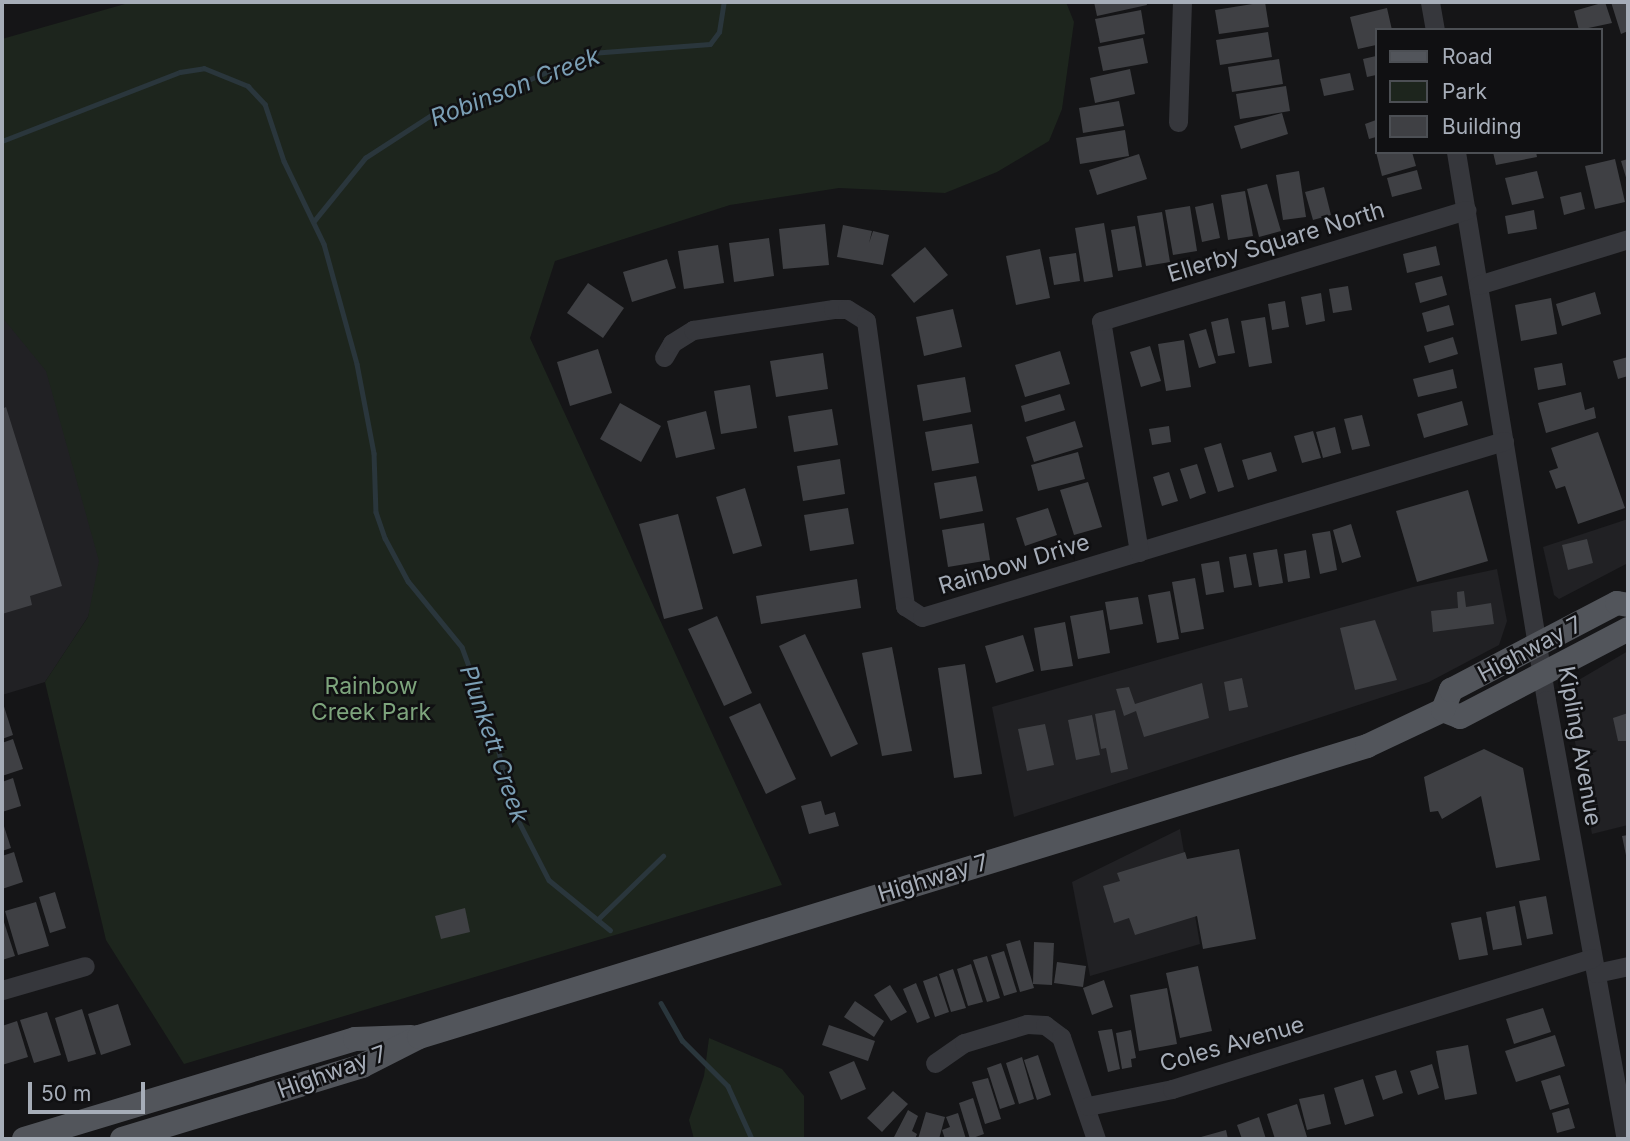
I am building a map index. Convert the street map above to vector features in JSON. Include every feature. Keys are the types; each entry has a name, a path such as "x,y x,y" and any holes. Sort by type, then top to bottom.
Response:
{"main road":[{"name":"Highway 7","path":"122,1139 362,1066 419,1037 1367,746 1443,710 1451,690 1617,603 1628,605"},
{"name":"Highway 7","path":"1443,710 1460,718 1628,629"},
{"name":"Highway 7","path":"24,1139 355,1039 419,1037"},
{"path":"255,1099 274,1063"}],"street":[{"path":"1178,122 1182,2"},
{"path":"1433,3 1435,28"},
{"name":"Kipling Avenue","path":"1456,154 1542,675 1626,1139"},
{"name":"Ellerby Square North","path":"1139,552 1101,321 1466,210"},
{"path":"1478,285 1628,239"},
{"name":"Rainbow Drive","path":"664,357 672,343 693,330 834,309 847,309 866,321 905,606 922,617 1504,440"},
{"name":"Coles Avenue","path":"1088,1107 1172,1089 1594,966 1628,965"},
{"path":"2,990 85,966"},
{"path":"935,1063 964,1043 1027,1024 1045,1025 1061,1037 1088,1107 1096,1139"}],"shaded area":[{"path":"224,192 88,617 45,682 2,695 2,298"},
{"path":"1628,519 1628,563 1559,599 1554,595 1543,547"},
{"path":"1497,569 1507,621 1499,645 1429,682 1014,817 992,707 1413,587"},
{"path":"1628,651 1628,825 1592,834 1565,688"},
{"path":"1180,829 1200,944 1090,976 1072,882"}],"green space":[{"name":"Rainbow Creek Park","path":"132,2 1066,2 1074,22 1062,109 1049,141 997,172 945,193 839,188 730,205 555,261 530,338 782,885 184,1064 106,940 45,682 88,617 99,561 46,371 2,317 2,39"},
{"path":"709,1038 782,1069 804,1096 804,1139 694,1139 689,1120 704,1076"}],"building":[{"path":"1094,2 1146,2 1147,5 1097,16"},
{"path":"1265,2 1269,27 1219,34 1215,10"},
{"path":"1605,2 1612,23 1578,28 1574,11"},
{"path":"1611,2 1628,2 1628,31 1621,34"},
{"path":"1387,8 1392,28 1374,28 1374,45 1358,49 1350,17"},
{"path":"1141,10 1145,34 1100,43 1095,19"},
{"path":"1268,32 1272,57 1220,65 1216,40"},
{"path":"1143,38 1148,63 1103,71 1098,47"},
{"path":"1374,56 1374,75 1367,77 1363,59"},
{"path":"1279,59 1283,84 1232,92 1228,67"},
{"path":"1130,69 1135,94 1095,103 1090,78"},
{"path":"1350,73 1354,90 1324,96 1320,79"},
{"path":"1286,86 1290,111 1240,119 1236,94"},
{"path":"1119,101 1124,126 1083,133 1079,108"},
{"path":"1282,113 1288,134 1241,149 1234,126"},
{"path":"1374,121 1374,138 1369,139 1365,124"},
{"path":"1125,130 1129,156 1080,164 1076,138"},
{"path":"1139,154 1147,179 1097,195 1089,170"},
{"path":"1376,154 1413,154 1416,166 1382,176"},
{"path":"1493,154 1536,154 1537,157 1496,165"},
{"path":"1615,159 1625,202 1595,209 1585,166"},
{"path":"1628,159 1628,184 1621,161"},
{"path":"1417,170 1422,189 1392,197 1387,178"},
{"path":"1299,171 1306,217 1283,220 1276,175"},
{"path":"1537,171 1544,198 1512,205 1505,178"},
{"path":"1267,184 1281,231 1259,237 1247,189"},
{"path":"1324,187 1331,215 1313,220 1305,192"},
{"path":"1245,191 1253,236 1228,240 1221,195"},
{"path":"1581,192 1585,209 1564,215 1560,197"},
{"path":"1213,203 1220,238 1202,242 1195,207"},
{"path":"1190,206 1197,251 1173,255 1165,210"},
{"path":"1534,210 1537,229 1508,234 1505,216"},
{"path":"1162,212 1170,262 1146,266 1137,216"},
{"path":"1104,223 1113,277 1084,282 1075,228"},
{"path":"825,224 829,265 783,269 779,229"},
{"path":"843,225 872,231 869,243 873,231 889,235 883,265 837,257"},
{"path":"1135,226 1142,267 1118,271 1111,230"},
{"path":"769,238 774,276 734,282 729,243"},
{"path":"718,245 724,283 684,289 678,251"},
{"path":"1436,246 1440,265 1407,273 1403,254"},
{"path":"925,247 948,275 914,303 891,275"},
{"path":"1040,249 1050,298 1016,305 1006,256"},
{"path":"1076,253 1080,281 1054,285 1049,257"},
{"path":"667,259 676,288 632,302 623,272"},
{"path":"1442,276 1447,295 1420,303 1415,283"},
{"path":"588,283 624,308 603,338 567,313"},
{"path":"1348,286 1352,310 1333,313 1329,289"},
{"path":"1595,292 1601,314 1562,326 1556,304"},
{"path":"1321,293 1325,321 1306,325 1301,297"},
{"path":"1551,298 1557,334 1521,341 1515,305"},
{"path":"1285,301 1289,327 1272,330 1268,304"},
{"path":"1449,305 1454,325 1427,332 1422,313"},
{"path":"953,309 962,347 924,356 916,317"},
{"path":"1265,317 1272,363 1249,367 1241,321"},
{"path":"1228,318 1235,353 1218,356 1211,322"},
{"path":"1206,329 1216,363 1199,368 1189,334"},
{"path":"1453,337 1458,354 1429,363 1424,346"},
{"path":"1184,340 1191,387 1166,391 1158,344"},
{"path":"1150,346 1161,381 1141,387 1130,352"},
{"path":"598,349 612,393 570,406 557,362"},
{"path":"1060,351 1070,384 1025,397 1015,365"},
{"path":"823,353 828,389 776,397 770,361"},
{"path":"1628,357 1628,376 1618,379 1613,361"},
{"path":"1562,363 1566,385 1538,390 1534,368"},
{"path":"1453,369 1457,388 1418,397 1413,379"},
{"path":"965,377 971,412 923,421 917,385"},
{"path":"750,385 757,428 721,434 714,391"},
{"path":"1581,392 1585,410 1594,407 1596,418 1546,433 1538,403"},
{"path":"1060,394 1065,410 1025,422 1021,406"},
{"path":"1462,401 1468,425 1424,438 1417,414"},
{"path":"620,403 661,426 641,462 600,439"},
{"path":"6,407 62,586 30,596 32,605 2,614 2,409"},
{"path":"832,409 838,445 794,452 788,416"},
{"path":"706,411 715,449 676,458 667,421"},
{"path":"1362,415 1370,446 1352,450 1344,419"},
{"path":"1075,421 1083,447 1034,462 1026,437"},
{"path":"972,424 979,463 932,471 925,432"},
{"path":"1169,426 1171,442 1152,445 1149,429"},
{"path":"1335,427 1341,453 1323,458 1316,432"},
{"path":"1313,431 1321,458 1302,463 1294,436"},
{"path":"1598,432 1625,508 1578,524 1565,486 1556,489 1549,471 1558,468 1551,448"},
{"path":"1221,443 1234,487 1218,492 1204,448"},
{"path":"1078,452 1085,479 1038,491 1031,465"},
{"path":"1271,452 1277,471 1248,480 1242,460"},
{"path":"840,459 845,494 803,501 797,466"},
{"path":"1197,464 1206,493 1190,499 1180,469"},
{"path":"1169,472 1178,501 1162,506 1153,477"},
{"path":"976,476 983,511 940,519 934,483"},
{"path":"1088,482 1102,527 1074,535 1060,490"},
{"path":"745,488 762,546 733,554 716,497"},
{"path":"1468,490 1488,561 1417,582 1396,511"},
{"path":"848,508 854,544 810,551 804,515"},
{"path":"1048,508 1057,535 1025,546 1016,518"},
{"path":"678,514 703,609 664,619 639,524"},
{"path":"984,523 990,560 948,567 942,530"},
{"path":"1351,524 1361,557 1342,563 1333,530"},
{"path":"1330,531 1337,570 1320,574 1312,534"},
{"path":"1587,539 1593,563 1568,570 1562,545"},
{"path":"1277,549 1283,583 1259,587 1253,553"},
{"path":"1306,550 1310,578 1288,582 1284,554"},
{"path":"1246,554 1252,585 1234,588 1229,557"},
{"path":"1219,561 1224,592 1206,595 1201,564"},
{"path":"1195,578 1204,629 1181,633 1172,582"},
{"path":"857,579 861,608 761,624 756,596"},
{"path":"1170,591 1179,639 1157,643 1148,595"},
{"path":"1464,591 1466,607 1491,603 1494,624 1433,632 1431,611 1458,608 1457,592"},
{"path":"1138,597 1143,624 1110,630 1105,602"},
{"path":"1103,610 1110,653 1078,659 1070,616"},
{"path":"717,616 752,693 724,706 688,629"},
{"path":"1375,620 1397,680 1355,690 1340,628"},
{"path":"1065,622 1073,666 1041,671 1034,628"},
{"path":"805,634 858,744 831,757 779,646"},
{"path":"1023,635 1034,671 996,683 985,646"},
{"path":"892,647 912,751 882,756 862,653"},
{"path":"965,664 982,774 954,778 938,668"},
{"path":"1242,678 1248,707 1229,711 1224,682"},
{"path":"1202,683 1209,718 1144,737 1136,711 1124,716 1116,689 1129,687 1135,704"},
{"path":"2,700 13,735 2,739"},
{"path":"760,703 796,779 766,794 729,717"},
{"path":"1115,710 1128,769 1111,773 1106,748 1101,749 1095,714"},
{"path":"1628,713 1628,741 1618,741 1613,718"},
{"path":"1092,715 1100,755 1076,760 1068,720"},
{"path":"1045,724 1054,765 1027,771 1018,729"},
{"path":"13,739 23,769 2,776 2,743"},
{"path":"1484,749 1523,768 1540,860 1496,868 1481,796 1442,819 1438,811 1430,812 1424,777"},
{"path":"13,778 21,806 2,812 2,782"},
{"path":"821,801 825,815 835,812 839,826 809,834 801,806"},
{"path":"2,820 11,848 2,851"},
{"path":"1628,835 1628,860 1627,860 1622,836"},
{"path":"1239,849 1256,939 1203,949 1197,916 1135,935 1129,918 1114,923 1103,886 1120,881 1117,873 1185,852 1187,859"},
{"path":"14,852 23,882 2,889 2,856"},
{"path":"55,892 66,928 50,933 39,897"},
{"path":"1546,896 1553,934 1527,939 1519,901"},
{"path":"36,902 49,946 18,955 5,911"},
{"path":"1515,906 1522,945 1493,950 1486,912"},
{"path":"465,908 470,932 441,939 435,916"},
{"path":"2,916 15,956 2,960"},
{"path":"1481,917 1488,955 1459,960 1451,923"},
{"path":"1020,940 1034,988 1020,992 1006,944"},
{"path":"1034,942 1054,943 1052,985 1033,984"},
{"path":"1004,951 1017,992 1004,996 991,955"},
{"path":"987,956 1000,998 987,1002 973,960"},
{"path":"1057,962 1086,966 1083,987 1054,983"},
{"path":"971,964 983,1002 968,1006 957,969"},
{"path":"1198,966 1212,1031 1180,1038 1166,973"},
{"path":"953,969 966,1008 951,1012 939,974"},
{"path":"937,976 949,1012 935,1017 923,981"},
{"path":"1104,980 1113,1007 1092,1015 1083,988"},
{"path":"916,983 930,1018 917,1023 903,989"},
{"path":"890,985 907,1012 891,1021 874,995"},
{"path":"1167,988 1177,1044 1139,1051 1130,995"},
{"path":"855,1001 884,1021 874,1037 844,1017"},
{"path":"118,1004 131,1045 101,1055 88,1014"},
{"path":"1543,1008 1551,1032 1514,1044 1506,1019"},
{"path":"82,1009 96,1054 68,1062 55,1018"},
{"path":"47,1012 61,1055 34,1063 20,1020"},
{"path":"17,1021 28,1057 2,1065 2,1026"},
{"path":"829,1025 875,1041 868,1061 822,1045"},
{"path":"1112,1029 1120,1069 1108,1072 1098,1031"},
{"path":"1131,1030 1136,1058 1131,1059 1132,1067 1122,1069 1116,1033"},
{"path":"1555,1035 1565,1066 1516,1082 1505,1051"},
{"path":"1468,1045 1477,1094 1445,1100 1436,1051"},
{"path":"1038,1055 1051,1095 1037,1100 1024,1060"},
{"path":"1022,1057 1034,1099 1019,1104 1006,1063"},
{"path":"854,1061 866,1089 841,1100 829,1072"},
{"path":"1001,1063 1015,1104 1000,1109 987,1068"},
{"path":"1432,1064 1439,1088 1418,1095 1410,1071"},
{"path":"1396,1070 1403,1093 1383,1100 1375,1076"},
{"path":"1560,1075 1569,1104 1550,1110 1541,1081"},
{"path":"988,1078 1001,1119 985,1124 972,1082"},
{"path":"1363,1079 1374,1116 1345,1125 1334,1088"},
{"path":"893,1091 908,1104 882,1132 867,1118"},
{"path":"1324,1094 1331,1124 1307,1130 1299,1099"},
{"path":"973,1098 984,1134 970,1139 959,1103"},
{"path":"1297,1104 1307,1137 1275,1139 1267,1114"},
{"path":"1569,1108 1575,1128 1557,1133 1552,1113"},
{"path":"908,1110 918,1116 912,1131 917,1134 915,1139 893,1139"},
{"path":"926,1112 945,1117 939,1139 918,1139"},
{"path":"958,1113 966,1139 945,1139 942,1130 950,1127 946,1117"},
{"path":"1259,1117 1266,1139 1242,1139 1237,1125"},
{"path":"1226,1130 1228,1139 1201,1137"}],"waterway":[{"name":"Robinson Creek","path":"314,221 365,158 439,110 479,101 591,53 710,44 719,32 724,2"},
{"name":"Plunkett Creek","path":"2,141 180,72 204,68 248,86 265,104 284,161 324,244 357,364 374,453 376,512 385,538 408,581 462,647 496,740 514,812 549,880 610,930"},
{"path":"597,920 663,856"},
{"name":"Plunkett Creek","path":"661,1003 682,1040 728,1086 752,1139"}]}
